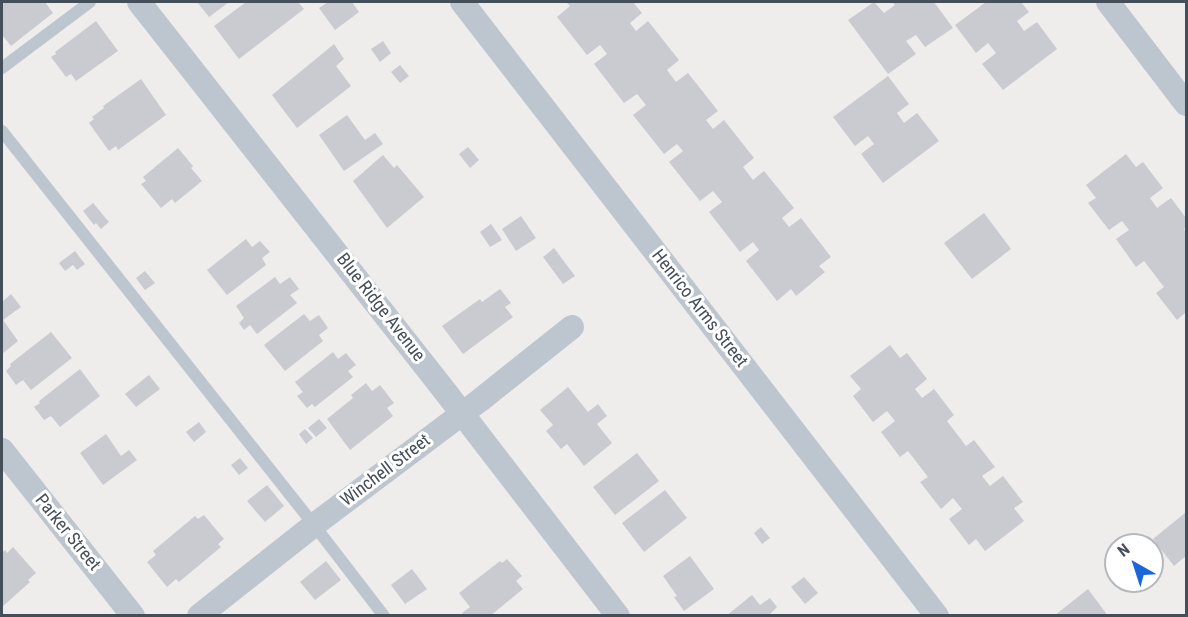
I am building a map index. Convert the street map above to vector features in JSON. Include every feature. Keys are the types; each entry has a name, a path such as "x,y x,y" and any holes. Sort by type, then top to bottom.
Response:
{"street":[{"name":"Blue Ridge Avenue","path":"139,2 618,615"},
{"name":"Henrico Arms Street","path":"462,2 937,615"},
{"path":"1108,2 1186,104"},
{"name":"Winchell Street","path":"199,615 314,525 463,414 572,327"},
{"name":"Parker Street","path":"2,450 133,615"}],"lane":[{"path":"2,68 90,2"},
{"path":"2,132 384,615"}],"building":[{"path":"2,2 45,2 53,13 11,46 2,35"},
{"path":"197,2 229,2 209,17"},
{"path":"246,2 298,2 304,9 239,59 214,26"},
{"path":"328,2 352,2 359,12 335,30 319,8"},
{"path":"566,2 633,2 642,13 630,23 636,31 648,21 679,60 667,70 676,82 688,73 718,111 706,120 713,129 724,120 754,158 743,167 753,180 764,171 794,208 782,218 789,227 801,218 831,257 819,266 825,272 796,296 791,289 777,301 746,261 759,250 753,242 740,252 709,212 722,202 713,191 700,201 669,162 683,151 677,144 664,154 633,115 646,105 637,94 624,103 594,64 607,54 600,45 587,55 557,17 570,6"},
{"path":"874,2 884,13 895,5 892,2 934,2 953,28 925,47 916,35 906,41 916,54 888,74 848,20"},
{"path":"986,2 1021,2 1029,12 1017,21 1024,31 1037,22 1057,49 1003,90 982,64 996,53 988,43 976,53 955,25"},
{"path":"96,21 118,51 76,81 71,74 66,77 51,57"},
{"path":"383,41 391,53 380,62 371,49"},
{"path":"334,44 344,59 336,66 351,86 297,128 272,95"},
{"path":"400,65 409,76 400,83 391,72"},
{"path":"888,76 909,104 897,113 904,123 917,113 939,141 883,183 861,154 874,144 868,136 855,146 833,117"},
{"path":"141,79 166,115 118,150 116,146 109,151 89,123 94,119 92,117 104,108 103,106"},
{"path":"347,115 365,140 375,133 383,144 344,171 319,135"},
{"path":"468,147 479,160 470,168 459,154"},
{"path":"178,148 202,181 175,203 172,199 161,208 141,184 146,181 143,177"},
{"path":"1126,154 1136,167 1143,162 1163,188 1150,198 1157,208 1171,198 1186,218 1184,229 1186,233 1186,312 1177,320 1156,293 1164,287 1144,261 1136,267 1116,239 1129,230 1122,221 1109,230 1088,203 1096,198 1086,185"},
{"path":"383,155 394,168 397,165 424,197 387,228 353,181"},
{"path":"93,203 109,222 101,229 96,223 94,225 83,211"},
{"path":"984,213 1011,249 972,279 944,243"},
{"path":"521,216 536,238 516,251 502,229"},
{"path":"491,224 502,240 490,247 480,232"},
{"path":"246,239 252,247 260,241 270,252 262,258 266,265 227,295 207,270"},
{"path":"554,248 575,276 563,284 543,257"},
{"path":"75,251 85,264 77,270 73,265 65,271 59,263"},
{"path":"145,271 155,283 145,290 136,278"},
{"path":"275,277 280,284 290,277 299,289 290,295 297,303 257,334 250,325 244,330 239,323 244,318 236,306"},
{"path":"500,289 511,303 505,307 513,317 463,354 442,326 480,299 482,302"},
{"path":"11,294 21,307 3,320 18,341 2,354 2,302"},
{"path":"304,314 310,321 319,315 328,328 319,335 323,341 285,371 264,345"},
{"path":"51,332 72,358 31,390 23,380 16,385 6,371 11,366 10,364"},
{"path":"890,345 900,358 907,353 927,379 915,389 922,398 934,389 954,415 947,421 966,446 974,440 995,467 982,476 990,486 1003,476 1023,502 1014,508 1024,521 985,551 976,539 969,545 949,519 962,509 953,498 941,509 920,482 928,477 908,451 900,457 881,432 895,421 887,411 873,422 853,396 861,389 850,376"},
{"path":"333,352 338,359 346,353 356,365 348,371 353,377 315,407 312,404 307,408 297,396 303,392 295,382"},
{"path":"80,369 100,396 60,427 51,416 44,420 34,407"},
{"path":"149,375 160,389 136,407 125,394"},
{"path":"366,383 372,391 380,385 394,403 387,408 393,416 350,450 327,419 353,398 351,395"},
{"path":"568,387 588,412 598,404 607,416 597,424 612,443 584,466 567,444 561,449 546,431 553,425 540,410"},
{"path":"319,419 327,428 316,437 308,428"},
{"path":"199,422 206,432 194,442 186,432"},
{"path":"305,429 313,438 306,444 299,434"},
{"path":"106,434 121,456 129,450 137,460 103,485 80,453"},
{"path":"637,453 659,481 615,515 593,487"},
{"path":"240,458 248,468 239,475 231,465"},
{"path":"267,485 284,506 265,522 247,501"},
{"path":"665,490 687,518 644,552 622,523"},
{"path":"1186,512 1186,556 1174,566 1164,553 1164,533 1160,533"},
{"path":"204,515 224,539 218,544 221,547 179,582 176,579 167,587 147,562 156,555 153,551 195,516 198,519"},
{"path":"761,527 770,538 762,544 754,533"},
{"path":"13,547 36,573 28,580 30,582 2,607 2,553 5,550 7,553"},
{"path":"690,556 714,589 684,611 663,576"},
{"path":"507,559 522,576 516,581 523,589 490,616 465,616 462,613 470,607 459,593 500,561 502,563"},
{"path":"326,561 341,580 315,600 300,582"},
{"path":"412,569 427,589 405,604 391,585"},
{"path":"804,577 818,593 805,604 791,587"},
{"path":"1088,589 1108,616 1054,616"},
{"path":"752,595 760,605 770,598 777,607 768,616 726,616"}]}
